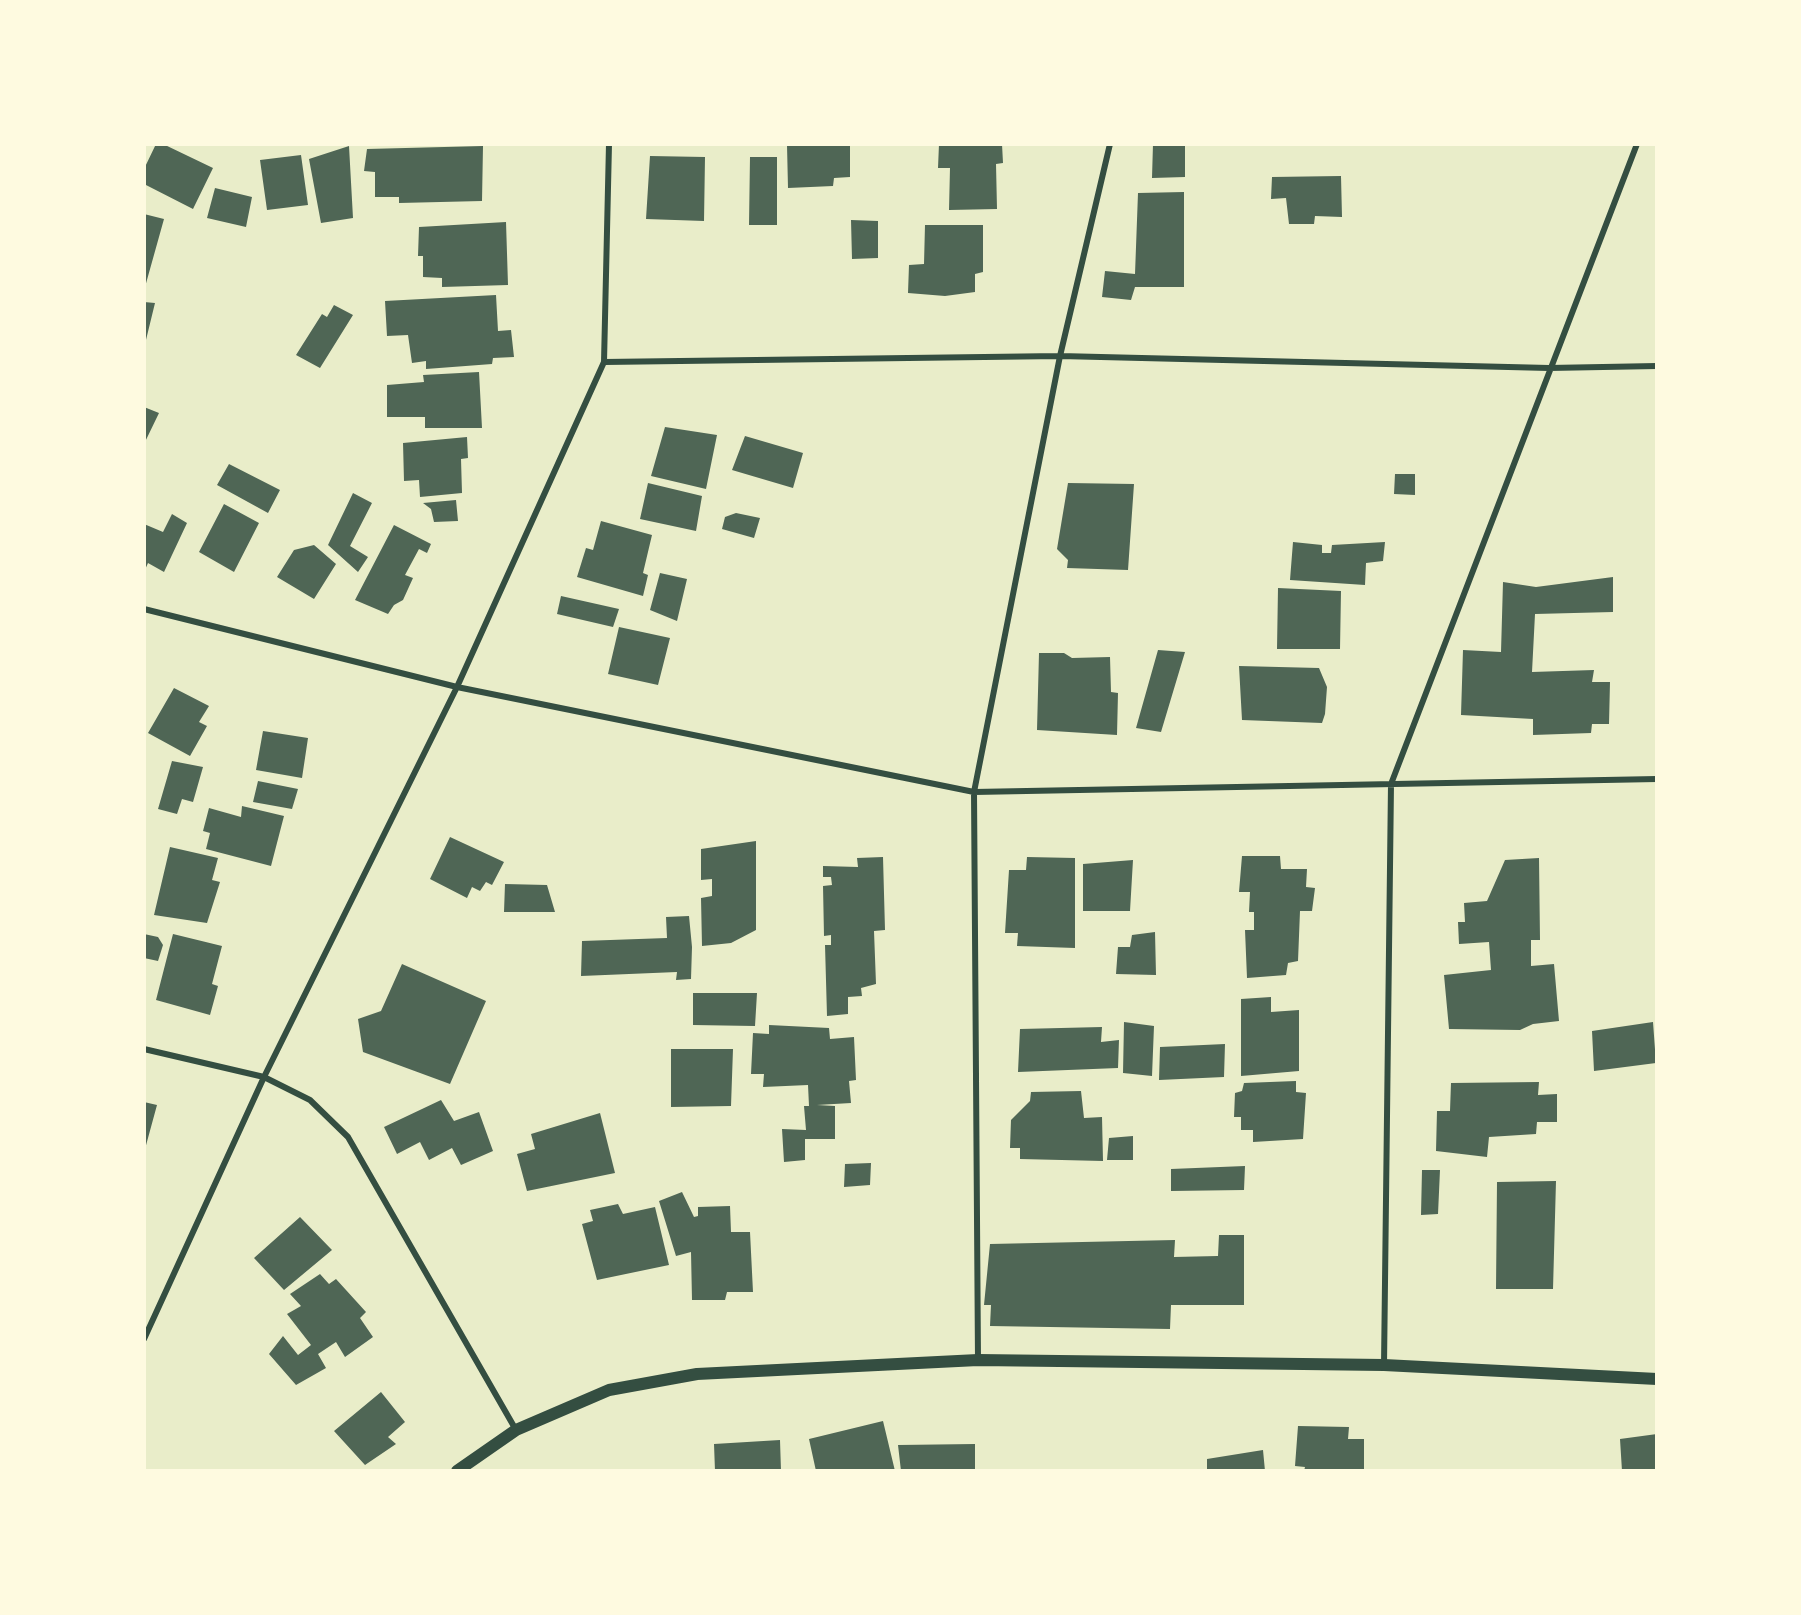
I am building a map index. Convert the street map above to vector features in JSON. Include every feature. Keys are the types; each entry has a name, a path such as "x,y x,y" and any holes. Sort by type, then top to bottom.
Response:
{"main road":[{"path":"457,1471 516,1430 609,1390 697,1374 978,1360 1384,1365 1657,1379"}],"street":[{"path":"144,1339 264,1077 457,687 604,362 609,144"},
{"path":"978,1360 974,792 1060,356 1110,144"},
{"path":"1384,1365 1391,784 1636,144"},
{"path":"604,362 1060,356 1549,368 1657,366"},
{"path":"144,609 457,687 974,792 1657,779"},
{"path":"144,1048 264,1077 310,1100 348,1137 516,1430"}],"building":[{"path":"156,144 163,144 213,168 193,209 144,184 144,169"},
{"path":"939,144 1002,144 1003,163 996,164 997,209 949,210 950,168 938,168"},
{"path":"1153,144 1185,144 1185,177 1152,178"},
{"path":"787,145 850,146 850,177 834,178 833,186 788,188"},
{"path":"349,146 353,218 321,223 309,159"},
{"path":"483,146 482,201 399,203 399,197 375,197 375,172 364,171 367,149"},
{"path":"301,155 308,205 267,210 260,160"},
{"path":"650,156 705,157 704,221 646,219"},
{"path":"750,157 777,157 777,225 749,225"},
{"path":"1341,176 1342,217 1315,216 1314,224 1289,224 1286,198 1271,199 1272,177"},
{"path":"215,188 252,197 246,227 207,218"},
{"path":"1184,192 1184,287 1135,287 1131,300 1102,297 1105,271 1135,274 1138,193"},
{"path":"144,214 164,219 145,287 144,287"},
{"path":"851,220 878,221 878,258 852,259"},
{"path":"506,222 508,285 442,287 442,278 423,277 423,256 418,256 419,227"},
{"path":"925,225 983,225 983,272 975,274 975,292 945,296 908,293 909,265 924,264"},
{"path":"496,295 498,331 511,330 514,357 493,358 492,364 426,369 426,361 412,363 408,335 387,336 385,301"},
{"path":"144,302 155,303 145,344 144,344"},
{"path":"334,305 353,315 320,368 296,355 322,314 327,317"},
{"path":"479,372 482,428 425,428 425,417 387,417 387,385 424,382 423,375"},
{"path":"144,407 159,413 144,444"},
{"path":"665,427 717,435 706,489 651,476"},
{"path":"745,436 803,453 793,488 732,470"},
{"path":"467,437 468,458 461,459 462,493 420,497 419,480 404,481 403,443"},
{"path":"229,464 280,490 268,513 217,485"},
{"path":"1395,474 1415,474 1415,495 1394,494"},
{"path":"648,483 702,496 696,531 640,519"},
{"path":"1068,483 1134,484 1128,570 1067,568 1068,560 1057,549"},
{"path":"353,493 372,503 350,546 368,557 358,572 328,545"},
{"path":"456,500 458,521 434,522 431,509 423,503"},
{"path":"224,504 259,523 234,572 199,552"},
{"path":"736,513 760,518 754,538 722,529 725,517"},
{"path":"172,514 187,523 164,572 148,563 144,572 144,524 163,532"},
{"path":"601,521 652,535 643,573 648,575 643,596 577,577 586,548 593,550"},
{"path":"394,525 431,544 427,553 419,549 405,575 413,578 403,600 394,605 388,614 355,600"},
{"path":"1293,542 1322,545 1322,553 1331,553 1332,545 1385,542 1383,561 1366,563 1365,585 1290,580"},
{"path":"314,545 336,564 314,599 277,577 294,550"},
{"path":"660,573 687,579 677,621 650,610"},
{"path":"1613,577 1613,612 1535,614 1532,672 1594,670 1592,682 1610,682 1609,724 1592,724 1591,733 1533,735 1533,719 1461,715 1463,650 1501,652 1503,582 1536,587"},
{"path":"1278,588 1341,591 1340,649 1277,649"},
{"path":"561,596 619,609 613,627 557,614"},
{"path":"619,627 670,638 658,685 608,674"},
{"path":"1158,650 1185,652 1161,732 1136,728"},
{"path":"1039,653 1064,653 1072,658 1110,657 1111,692 1118,693 1117,735 1037,730"},
{"path":"1239,666 1319,668 1327,687 1322,723 1242,720"},
{"path":"174,688 209,706 199,722 207,726 190,756 148,733"},
{"path":"263,731 308,738 302,778 256,770"},
{"path":"172,761 203,767 193,802 182,799 177,814 158,809"},
{"path":"258,781 298,789 292,809 253,802"},
{"path":"242,806 284,816 271,866 206,849 210,833 203,831 209,808 241,817"},
{"path":"450,837 504,862 492,885 486,882 480,891 472,887 467,898 430,879"},
{"path":"756,841 756,930 731,943 702,946 701,898 712,896 712,879 701,880 701,849"},
{"path":"170,847 218,858 212,880 220,882 207,923 154,915"},
{"path":"1242,856 1280,856 1281,869 1307,869 1306,887 1315,888 1312,911 1300,911 1298,961 1288,963 1286,975 1247,978 1245,930 1254,930 1254,912 1249,912 1250,892 1239,892"},
{"path":"883,857 885,930 874,931 876,984 861,988 862,996 848,997 848,1014 827,1016 825,945 831,945 831,935 824,936 823,886 832,885 831,877 823,877 823,866 858,867 857,858"},
{"path":"1027,857 1075,858 1075,948 1017,946 1018,933 1005,933 1009,870 1026,870"},
{"path":"1539,858 1540,940 1531,940 1531,966 1554,964 1559,1021 1533,1024 1520,1030 1449,1029 1444,975 1491,970 1489,942 1459,944 1458,922 1465,922 1464,903 1487,901 1505,860"},
{"path":"1133,860 1130,911 1083,911 1083,864"},
{"path":"505,884 547,885 555,912 504,912"},
{"path":"689,916 692,947 691,979 676,980 677,972 581,976 582,941 667,938 666,917"},
{"path":"1155,932 1156,975 1116,974 1118,947 1130,947 1132,935"},
{"path":"144,934 158,937 163,945 158,961 144,958"},
{"path":"173,934 222,946 212,984 218,986 210,1015 156,1000"},
{"path":"402,964 486,1001 450,1084 363,1052 358,1019 381,1011"},
{"path":"693,993 757,993 755,1026 693,1025"},
{"path":"1271,997 1271,1012 1299,1010 1299,1071 1241,1076 1241,999"},
{"path":"1124,1022 1154,1026 1152,1076 1123,1073"},
{"path":"1653,1022 1656,1063 1594,1071 1592,1031"},
{"path":"769,1025 829,1028 830,1039 854,1037 856,1080 849,1081 851,1103 817,1105 835,1106 835,1139 805,1139 805,1160 784,1162 782,1129 806,1130 804,1106 809,1106 808,1085 763,1087 764,1074 751,1074 753,1033 769,1034"},
{"path":"1102,1027 1101,1042 1119,1040 1118,1068 1018,1072 1020,1029"},
{"path":"1225,1044 1224,1077 1159,1080 1160,1047"},
{"path":"671,1049 733,1049 731,1106 671,1107"},
{"path":"1296,1081 1296,1092 1306,1093 1303,1139 1253,1142 1253,1130 1241,1130 1241,1117 1234,1117 1235,1093 1242,1091 1244,1083"},
{"path":"1539,1082 1538,1095 1557,1094 1557,1122 1537,1122 1536,1134 1489,1137 1487,1157 1436,1151 1437,1111 1450,1111 1451,1083"},
{"path":"1081,1091 1084,1118 1102,1117 1103,1161 1020,1159 1020,1148 1010,1148 1011,1120 1030,1101 1031,1092"},
{"path":"441,1100 454,1121 479,1112 493,1151 461,1165 452,1148 429,1160 420,1142 397,1154 384,1127"},
{"path":"144,1102 157,1105 145,1149 144,1149"},
{"path":"600,1113 615,1173 527,1191 517,1154 535,1149 531,1134"},
{"path":"1133,1136 1133,1160 1107,1160 1109,1138"},
{"path":"871,1163 870,1185 844,1187 845,1164"},
{"path":"1245,1166 1244,1190 1171,1191 1171,1169"},
{"path":"1422,1170 1440,1170 1438,1214 1421,1215"},
{"path":"1556,1181 1553,1289 1496,1289 1497,1182"},
{"path":"682,1192 694,1217 698,1216 698,1207 730,1206 731,1232 750,1232 753,1292 727,1292 725,1300 692,1300 691,1252 676,1256 659,1201"},
{"path":"618,1204 623,1214 655,1207 669,1265 597,1280 582,1224 593,1221 590,1210"},
{"path":"300,1217 332,1250 284,1290 254,1258"},
{"path":"1219,1235 1244,1235 1244,1305 1171,1305 1170,1329 990,1326 991,1305 984,1305 990,1244 1175,1240 1174,1257 1218,1256"},
{"path":"320,1274 329,1284 336,1279 366,1312 360,1318 373,1337 345,1357 336,1342 318,1354 326,1368 296,1385 269,1354 283,1336 298,1355 311,1345 287,1314 301,1306 290,1294"},
{"path":"381,1392 405,1422 388,1437 396,1444 365,1465 334,1431"},
{"path":"883,1421 895,1471 816,1471 809,1439"},
{"path":"1298,1426 1349,1427 1348,1439 1364,1439 1364,1471 1304,1471 1305,1467 1295,1466"},
{"path":"1657,1434 1657,1471 1622,1471 1620,1439"},
{"path":"780,1440 781,1471 715,1471 714,1444"},
{"path":"975,1444 975,1471 901,1471 898,1445"},
{"path":"1263,1450 1265,1471 1207,1471 1207,1459"}]}
